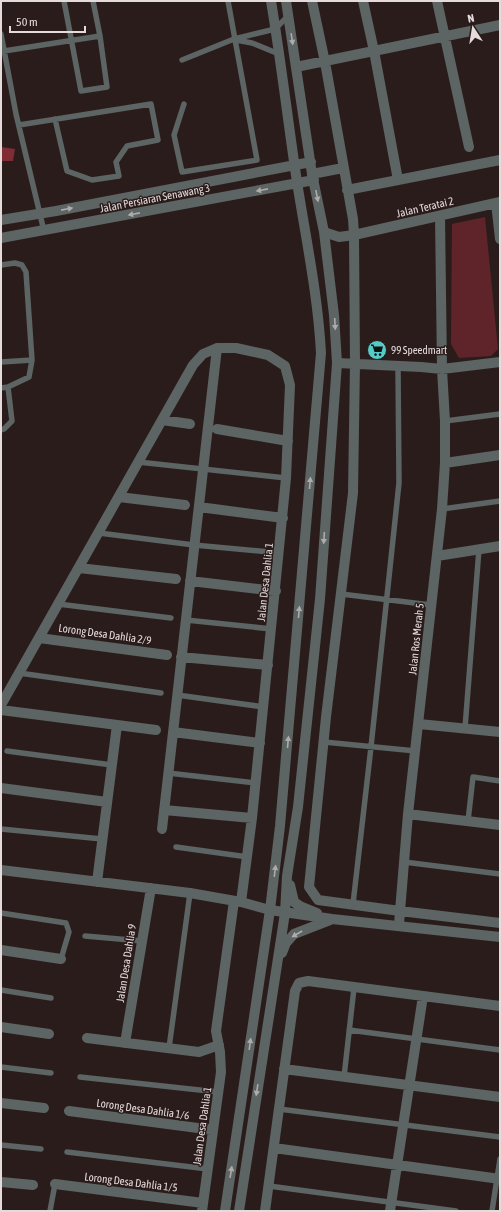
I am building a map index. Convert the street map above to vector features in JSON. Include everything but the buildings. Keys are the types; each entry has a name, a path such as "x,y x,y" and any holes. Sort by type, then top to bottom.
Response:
{"street":[{"path":"225,1211 270,910 280,826 321,354 319,319 294,165 280,54 270,1"},
{"path":"238,1211 285,913 287,876 298,807 320,599 337,363 334,315 324,232 313,177 286,1"},
{"path":"312,1 325,62 353,219 355,362 353,493 340,594 309,887 318,900 500,922"},
{"path":"363,1 398,180"},
{"path":"436,1 470,147"},
{"path":"296,67 500,26"},
{"path":"347,190 500,160"},
{"name":"Jalan Persiaran Senawang 3","path":"1,220 311,162"},
{"name":"Jalan Persiaran Senawang 3","path":"1,238 297,183 344,168"},
{"path":"498,203 500,239"},
{"name":"Jalan Teratai 2","path":"324,232 338,237 354,235 498,203"},
{"name":"Jalan Ros Merah 5","path":"399,925 408,814 442,509 445,463 440,216"},
{"path":"1,705 193,365 203,354 216,348"},
{"path":"162,829 216,348"},
{"name":"Jalan Desa Dahlia 1","path":"203,1207 221,1072 219,1045 216,1031 237,901 248,857 264,707 283,518 290,385 285,366 268,355 236,348 216,348"},
{"path":"337,363 355,362 442,369 500,362"},
{"path":"162,420 190,424"},
{"path":"216,429 288,441"},
{"path":"445,463 500,455"},
{"path":"119,497 185,505"},
{"path":"199,507 283,518"},
{"path":"437,556 500,546"},
{"path":"78,568 176,579"},
{"path":"190,581 276,591"},
{"name":"Lorong Desa Dahlia 2/9","path":"39,638 167,655"},
{"path":"182,657 268,665"},
{"path":"1,710 156,730"},
{"path":"419,724 500,732"},
{"path":"97,882 117,725"},
{"path":"173,732 260,743"},
{"path":"1,788 107,802"},
{"path":"164,810 252,818"},
{"path":"408,814 500,825"},
{"path":"1,870 190,893 237,901 285,913 500,937"},
{"path":"287,876 294,902 300,906 332,919"},
{"name":"Jalan Desa Dahlia 9","path":"125,1043 151,888"},
{"path":"274,979 286,943 294,934 332,919"},
{"path":"1,950 61,959"},
{"path":"265,1211 295,991 299,983 308,981 500,1006"},
{"path":"391,1207 423,996"},
{"path":"1,1028 49,1034"},
{"path":"86,1038 199,1052 219,1045"},
{"path":"284,1069 500,1097"},
{"path":"1,1103 44,1108"},
{"name":"Lorong Desa Dahlia 1/6","path":"69,1112 213,1130"},
{"path":"274,1148 499,1179"},
{"path":"1,1182 33,1185"},
{"name":"Lorong Desa Dahlia 1/5","path":"55,1184 203,1207"}],"lane":[{"path":"64,1 81,91 107,87 100,36 93,1"},
{"path":"184,104 174,135 182,172 257,160 228,1"},
{"path":"182,60 234,39 275,29 288,16"},
{"path":"1,34 19,126 44,231"},
{"path":"4,50 100,36"},
{"path":"234,39 252,43 280,54"},
{"path":"19,126 55,119 151,104 158,140 127,146 116,162 119,176 92,180 67,171 55,119"},
{"path":"1,265 15,263 22,265 26,272 32,360 29,377 8,387 1,388"},
{"path":"1,362 32,360"},
{"path":"353,904 399,483 398,366"},
{"path":"1,430 12,422 8,387"},
{"path":"445,421 500,414"},
{"path":"138,462 286,478"},
{"path":"442,509 500,501"},
{"path":"99,533 194,545 280,553"},
{"path":"464,728 479,549"},
{"path":"340,594 431,605"},
{"path":"58,604 171,618"},
{"path":"186,620 272,628"},
{"path":"19,673 161,693"},
{"path":"177,695 264,707"},
{"path":"324,742 416,751"},
{"path":"6,751 112,765"},
{"path":"168,773 256,782"},
{"path":"468,821 473,777 500,780"},
{"path":"1,829 102,839"},
{"path":"176,847 248,857"},
{"path":"404,862 500,874"},
{"path":"169,1048 190,893"},
{"path":"1,913 66,923 69,932 61,959"},
{"path":"85,936 142,941"},
{"path":"344,1077 354,988"},
{"path":"1,990 51,998"},
{"path":"350,1030 500,1050"},
{"path":"1,1067 52,1073"},
{"path":"80,1077 218,1092"},
{"path":"279,1109 500,1137"},
{"path":"1,1145 41,1149"},
{"path":"67,1152 208,1169"},
{"path":"492,1211 499,1179 500,1159"},
{"path":"50,1211 55,1184"},
{"path":"269,1186 391,1207 456,1211"}],"shaded area":[{"path":"485,217 498,349 491,356 459,358 451,344 452,224"}],"place":[{"name":"99 Speedmart","path":"377,350"}]}
